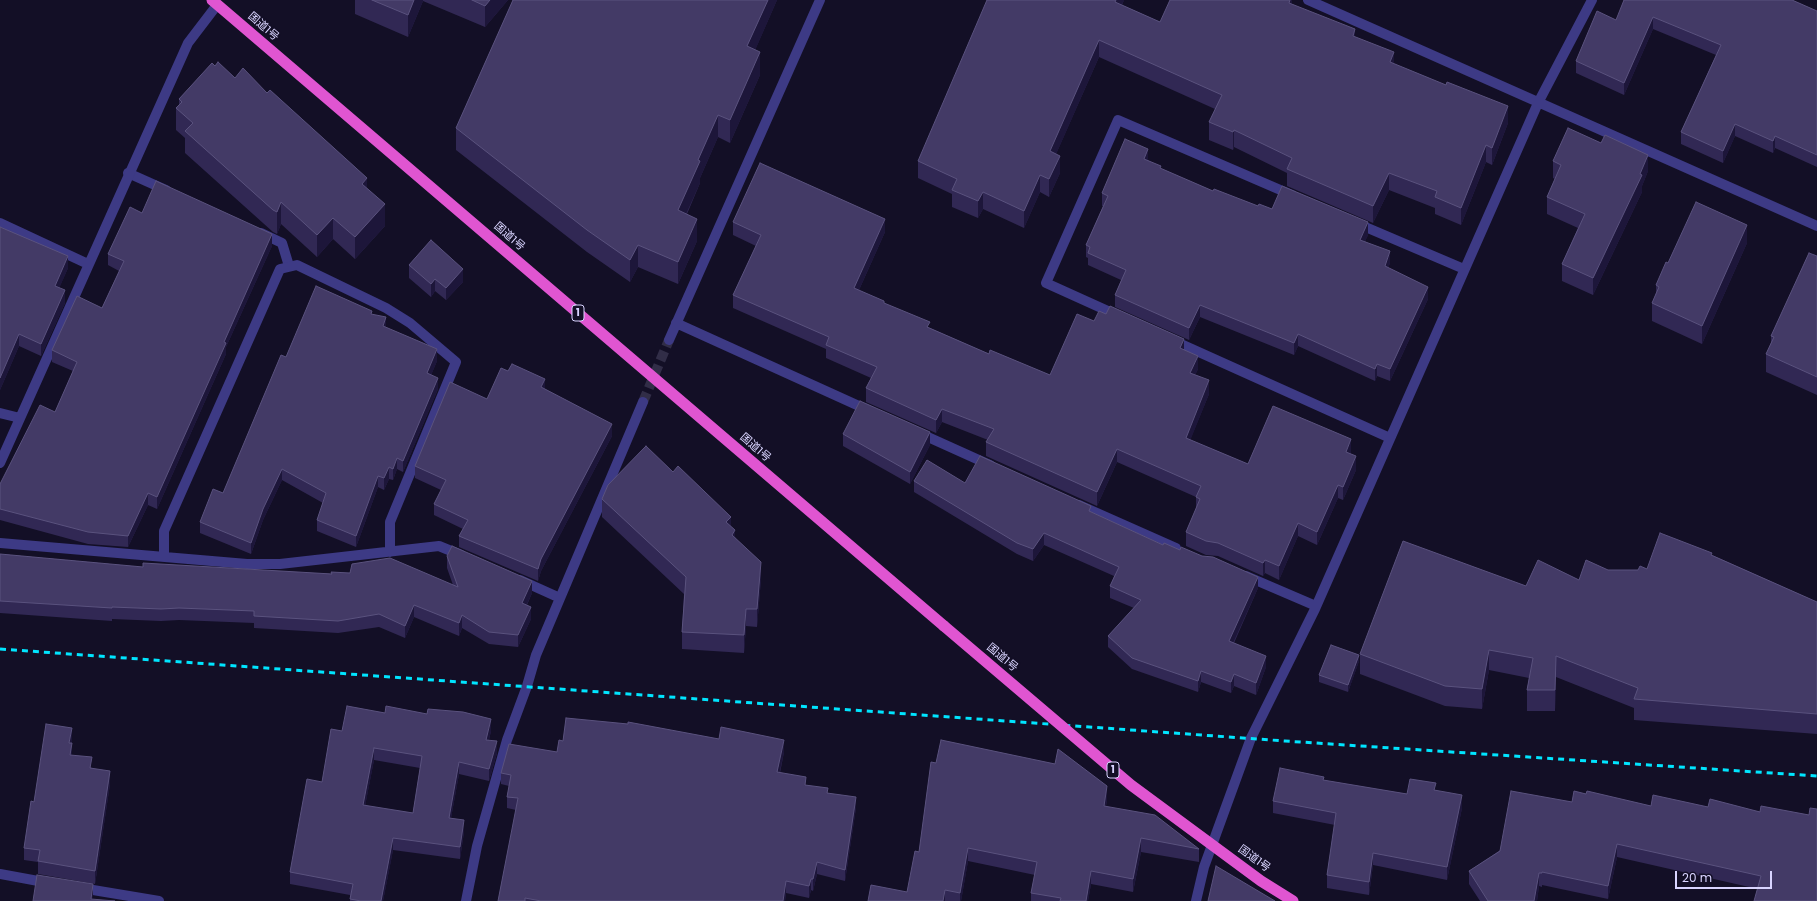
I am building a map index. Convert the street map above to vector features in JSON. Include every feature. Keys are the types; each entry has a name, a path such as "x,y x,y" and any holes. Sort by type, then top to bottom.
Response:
{"highway":[{"name":"国道1号","path":"214,2 1131,784 1255,876 1293,901"}],"street":[{"path":"669,340 820,0"},
{"path":"1308,0 1817,226"},
{"path":"1196,901 1204,867 1252,738 1316,606 1538,103 1592,0"},
{"path":"0,463 128,173 188,42 214,2"},
{"path":"1132,322 1046,283 1118,120 1299,198"},
{"path":"128,173 177,195"},
{"path":"1349,220 1464,270"},
{"path":"0,223 88,264"},
{"path":"254,230 282,243 289,266"},
{"path":"164,556 164,531 280,269 297,265 386,308 410,323 456,362 390,522 390,552"},
{"path":"676,323 879,415"},
{"path":"1161,335 1390,438"},
{"path":"466,901 477,846 507,740 527,686 536,655 643,402"},
{"path":"0,413 20,418"},
{"path":"908,428 1002,470"},
{"path":"1067,499 1183,551"},
{"path":"0,544 164,556 248,564 280,564 439,546 467,558"},
{"path":"1237,572 1316,606"},
{"path":"510,576 560,598"},
{"path":"5,875 57,884"},
{"path":"72,887 159,901"}],"building":[{"path":"372,0 414,0 408,15"},
{"path":"472,0 490,0 485,6"},
{"path":"513,0 768,0 747,46 760,52 730,120 718,115 698,160 700,161 678,210 697,219 678,262 638,245 630,260 587,230 456,128"},
{"path":"987,0 1116,0 1115,2 1160,22 1170,0 1290,0 1289,3 1355,29 1353,36 1394,52 1390,62 1446,85 1447,82 1508,106 1492,148 1486,145 1461,208 1435,197 1437,191 1389,173 1373,206 1287,169 1292,158 1234,130 1233,132 1209,122 1222,95 1099,40 1050,151 1060,156 1049,179 1040,175 1024,211 983,192 978,201 952,190 957,179 918,161"},
{"path":"1624,0 1792,0 1817,11 1817,155 1775,136 1773,141 1735,124 1723,151 1681,132 1721,45 1653,17 1624,83 1576,61 1597,11 1616,20"},
{"path":"218,62 235,78 243,68 267,93 270,90 367,178 362,184 385,204 355,237 333,218 317,235 281,202 277,212 273,210 185,131 193,123 176,108 182,102 179,99 212,63 215,66"},
{"path":"1568,128 1601,143 1605,135 1648,155 1640,174 1642,175 1593,278 1562,264 1585,214 1547,197 1561,165 1553,161"},
{"path":"1125,139 1148,149 1144,159 1161,166 1160,168 1213,191 1214,189 1258,206 1259,204 1272,209 1282,186 1368,222 1360,240 1390,251 1385,266 1428,287 1390,369 1377,364 1375,369 1298,334 1294,343 1200,305 1189,328 1115,295 1126,270 1088,253 1090,247 1086,245 1108,196 1102,193"},
{"path":"760,163 885,219 854,288 884,301 884,303 930,322 927,327 989,354 990,350 1050,375 1077,314 1094,321 1099,311 1106,314 1110,306 1184,339 1180,348 1198,356 1190,373 1209,380 1186,438 1248,464 1273,406 1351,439 1346,452 1356,456 1343,487 1338,485 1317,532 1298,523 1279,566 1265,560 1263,563 1218,543 1206,541 1186,532 1200,499 1196,497 1201,486 1117,449 1097,492 986,442 994,429 942,409 936,420 866,388 877,367 826,345 829,337 733,295 761,235 733,222"},
{"path":"156,181 272,234 224,342 226,343 157,497 148,493 128,536 88,532 0,509 0,484 40,405 55,412 77,362 52,350 77,296 102,308 124,261 108,254 130,207 142,213"},
{"path":"1696,202 1747,225 1702,326 1652,303 1659,287 1656,285 1666,262 1668,263"},
{"path":"0,227 68,256 55,286 65,290 41,344 19,334 0,378"},
{"path":"431,240 463,269 446,288 435,279 431,284 409,265"},
{"path":"1809,253 1817,256 1817,377 1766,354 1774,337 1771,336"},
{"path":"316,286 372,311 371,314 386,317 383,326 437,349 427,373 438,378 403,461 397,458 393,469 389,467 384,478 378,476 356,536 317,520 326,493 282,469 263,509 251,543 200,522 213,489 223,493 281,355 286,357"},
{"path":"512,364 545,379 541,387 612,424 541,559 538,569 459,536 468,520 434,504 446,480 415,466 450,382 487,399 501,368 508,371"},
{"path":"860,401 930,432 910,472 843,434"},
{"path":"646,446 673,472 678,466 731,517 726,522 735,530 732,535 761,562 757,609 746,609 744,635 682,632 686,577 602,499 608,485"},
{"path":"980,456 1091,506 1089,511 1163,545 1164,543 1180,550 1181,547 1202,556 1213,557 1258,577 1229,641 1266,656 1256,683 1234,674 1231,682 1201,671 1198,681 1132,658 1108,636 1141,600 1110,586 1119,567 1044,533 1033,549 1017,543 914,481 927,460 965,483"},
{"path":"1660,533 1712,553 1711,555 1817,602 1817,714 1634,699 1638,688 1556,656 1555,690 1527,690 1533,658 1489,650 1482,689 1445,686 1360,654 1403,541 1526,586 1538,560 1579,580 1586,560 1608,570 1638,570 1640,566 1647,569"},
{"path":"452,546 532,581 522,603 531,607 518,635 489,632 462,615 459,623 414,605 405,626 379,614 338,621 254,616 254,611 179,608 112,608 0,601 0,554 143,567 143,563 332,574 331,572 350,573 352,564 390,558 458,587 447,556"},
{"path":"1331,645 1359,655 1348,685 1319,675"},
{"path":"347,706 385,713 386,706 427,714 428,709 463,712 491,719 486,740 497,741 489,769 459,762 449,818 464,820 460,847 393,838 381,901 361,901 350,899 353,884 290,872 307,779 322,782 331,729 342,731","holes":["374,748 422,756 413,813 363,805"]},
{"path":"566,718 628,724 628,722 719,739 721,727 784,740 777,772 806,777 805,785 828,788 827,793 856,797 845,870 817,862 813,879 811,879 809,886 786,881 783,901 541,901 525,898 525,901 498,901 518,798 507,797 511,775 501,773 509,744 557,752 559,740 563,741"},
{"path":"46,724 72,728 69,743 72,743 70,755 92,757 90,768 110,771 95,871 38,861 40,850 24,848 31,801 34,802"},
{"path":"941,740 1055,764 1058,749 1107,786 1104,806 1155,815 1199,849 1141,838 1133,879 1091,871 1086,901 1060,901 1061,898 1031,893 1037,862 968,848 960,893 945,890 943,901 868,901 871,885 907,892 915,851 919,852 931,762 936,763"},
{"path":"1280,768 1324,777 1323,780 1407,794 1410,779 1436,783 1434,790 1462,795 1447,867 1373,853 1369,882 1327,875 1336,813 1273,801"},
{"path":"1511,791 1572,802 1574,791 1586,794 1587,791 1651,806 1653,795 1708,807 1710,799 1760,812 1761,806 1809,815 1810,808 1817,809 1817,901 1754,901 1761,876 1617,844 1608,886 1542,872 1539,873 1534,901 1488,901 1469,871 1500,851"},
{"path":"1216,866 1275,901 1208,901"},
{"path":"37,875 93,884 91,899 115,901 33,901"}],"tunnel":[{"path":"643,402 669,340"}],"railway":[{"path":"0,649 1285,741 1817,776"}]}
